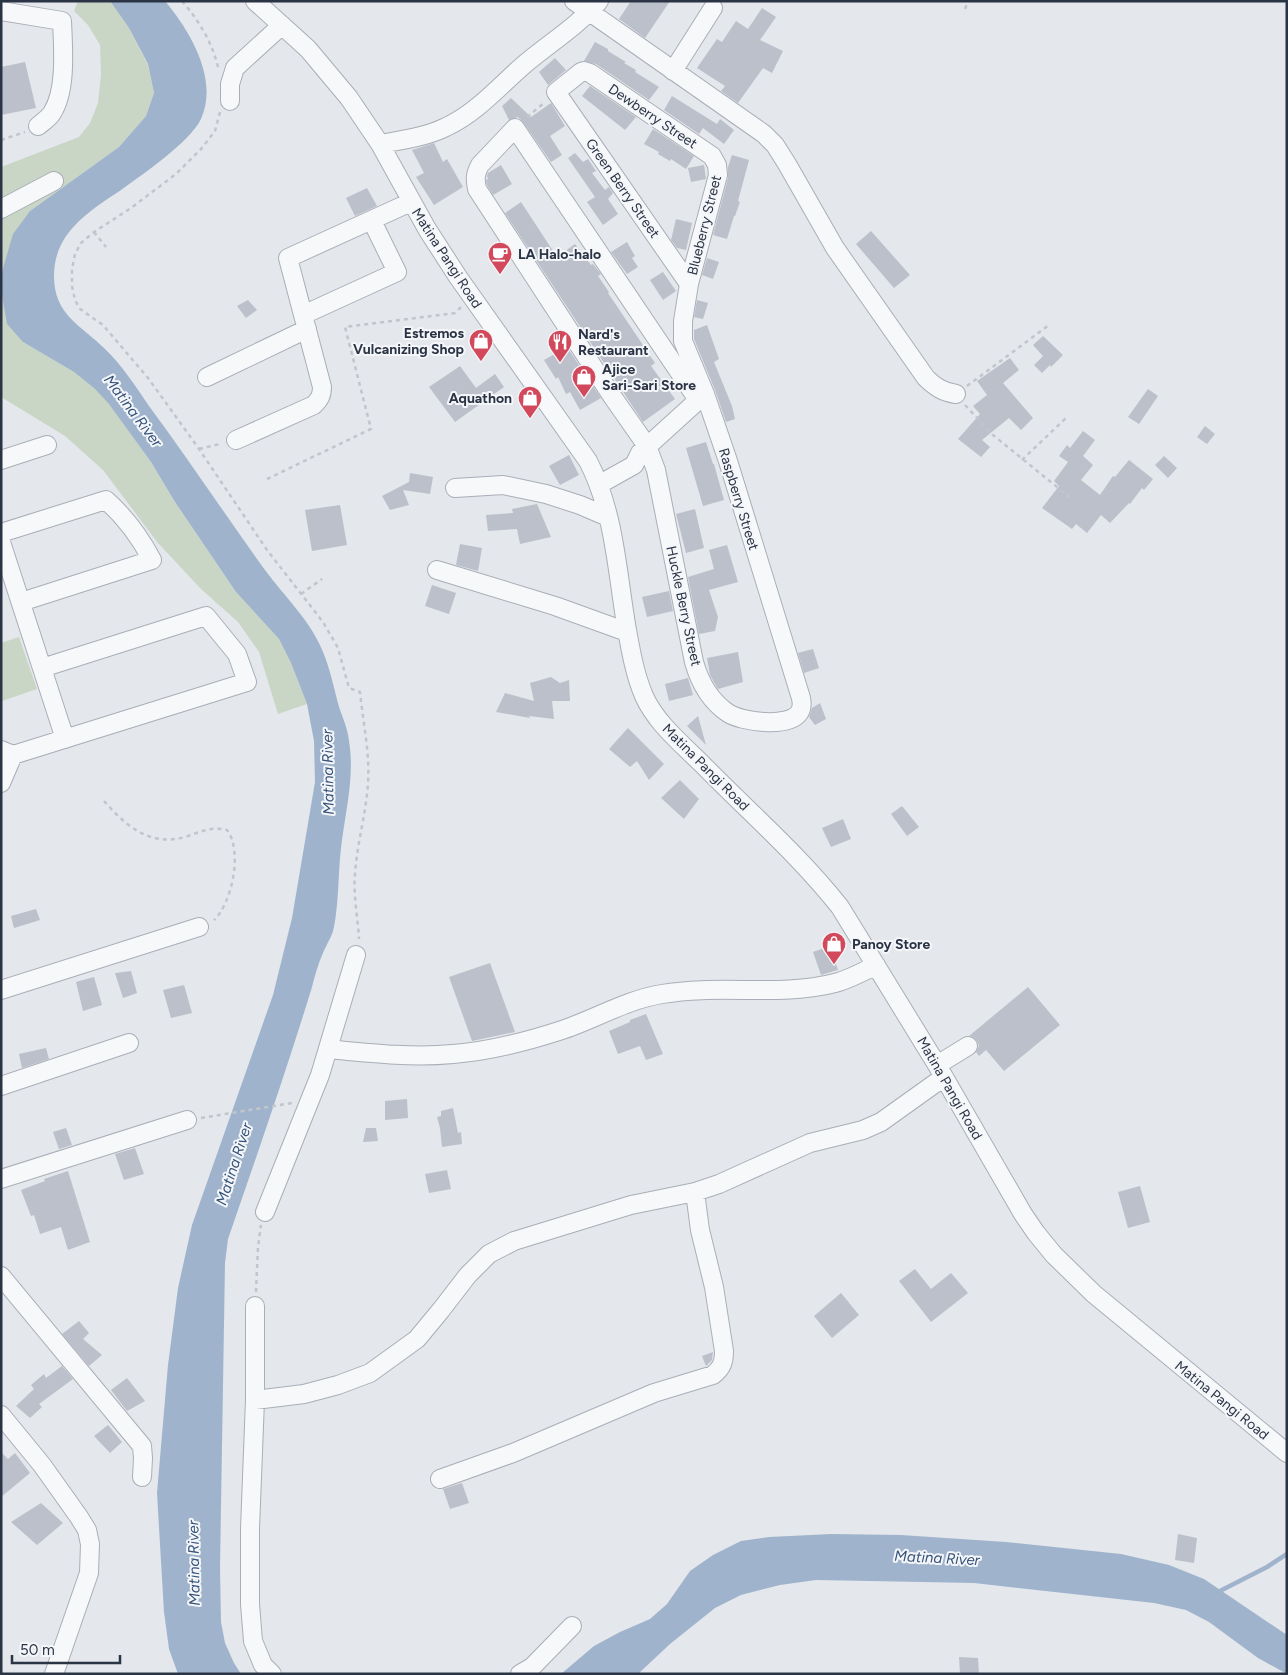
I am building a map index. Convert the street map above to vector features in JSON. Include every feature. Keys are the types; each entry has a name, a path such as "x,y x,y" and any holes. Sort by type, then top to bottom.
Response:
{"street":[{"name":"Matina Pangi Road","path":"255,1 308,49 349,98 380,144 411,202 443,254 588,461 597,479 608,517 627,632 639,684 659,720 714,777 778,838 840,907 940,1071 1023,1214 1054,1255 1100,1299 1287,1453"},
{"path":"574,1 594,7 673,71 764,134 775,145 835,248 926,378 935,387 945,392 956,394"},
{"path":"380,144 427,135 470,113 524,64 594,7"},
{"path":"673,71 713,8"},
{"path":"1,12 62,20 63,68 58,103 51,115 38,126"},
{"path":"225,105 235,68 282,25"},
{"name":"Dewberry Street","path":"556,92 584,71 712,156 717,165"},
{"name":"Green Berry Street","path":"556,92 689,284"},
{"path":"515,128 664,350 701,397 644,450 628,455 597,479"},
{"name":"Huckle Berry Street","path":"515,128 480,165 475,179 477,188 612,396 656,470 694,662 704,688 720,706 739,718 757,722 780,721 790,719 799,713"},
{"name":"Blueberry Street","path":"689,284 718,175 717,165"},
{"path":"1,209 54,181"},
{"path":"236,440 314,405 322,394 322,387 288,258 411,202"},
{"path":"207,377 397,272 372,221"},
{"name":"Raspberry Street","path":"689,284 683,321 683,341 701,397 737,488 801,698 799,713"},
{"path":"664,350 683,341"},
{"path":"1,460 47,445"},
{"path":"455,488 503,486 546,494 580,505 608,517"},
{"path":"1,533 106,500 128,522 152,560 21,602"},
{"path":"1,542 65,739"},
{"path":"437,570 555,606 627,632"},
{"path":"1,783 7,753 65,739 247,682 238,654 206,616 42,668"},
{"path":"1,990 199,927"},
{"path":"265,1212 307,1109 328,1049 356,955"},
{"path":"328,1049 398,1055 454,1054 505,1046 538,1038 646,997 688,990 812,987 835,983 856,976 876,965"},
{"path":"1,1086 128,1043"},
{"path":"255,1400 304,1394 338,1385 370,1373 417,1339 468,1275 489,1254 514,1241 631,1205 695,1192 719,1184 810,1142 849,1134 881,1122 968,1046"},
{"path":"1,1179 195,1119"},
{"path":"440,1479 513,1453 654,1393 713,1375 720,1369 724,1361 724,1351 714,1287 700,1230 695,1192"},
{"path":"1,1276 142,1446 142,1477"},
{"path":"255,1306 255,1400 250,1529 250,1604 253,1641 263,1665 272,1674"},
{"path":"1,1415 42,1465 79,1517 87,1530 90,1544 88,1573 53,1674 42,1674"},
{"path":"520,1674 532,1667 572,1626"}],"path":[{"path":"182,1 195,17 214,49 219,71"},
{"path":"965,9 968,1"},
{"path":"515,128 556,92"},
{"path":"225,105 215,131 201,149 176,174 81,243 74,254 72,286 80,309 103,325 148,378 200,449 267,550 331,634 342,659 350,688 360,692 368,761 368,782 366,807 358,844 354,877 359,940 356,955"},
{"path":"1,140 38,126"},
{"path":"94,232 106,247"},
{"path":"266,480 371,429 345,328 455,313 472,297"},
{"path":"1049,325 956,394 992,435 1073,500"},
{"path":"1022,460 1068,416"},
{"path":"200,449 236,440"},
{"path":"302,594 322,579"},
{"path":"104,801 126,825 136,832 172,839 211,828 220,828 227,830 232,836 236,858 226,904 213,921 199,927"},
{"path":"195,1119 295,1103"},
{"path":"255,1306 258,1247 265,1212"}],"green space":[{"path":"78,1 110,1 129,28 148,65 154,93 146,116 119,147 30,211 23,342 74,372 109,403 151,462 175,502 236,592 279,639 291,663 307,704 278,714 259,652 238,622 201,589 158,543 103,470 65,436 1,397 1,167 79,137 90,123 98,103 101,75 100,45 88,25 74,11"},
{"path":"19,637 37,689 2,701 1,643"}],"water":[{"name":"Matina River","path":"110,1 165,1 184,26 199,56 204,72 206,104 201,119 187,138 153,167 85,216 66,236 56,261 55,289 64,310 70,318 105,349 123,369 265,570 312,630 328,665 348,733 351,754 349,795 341,848 337,907 333,931 318,965 282,1082 228,1239 225,1263 220,1568 221,1622 225,1643 241,1674 178,1674 169,1649 164,1612 157,1493 168,1365 178,1288 192,1225 273,995 292,918 315,782 314,741 307,704 291,663 279,639 236,592 175,502 151,462 109,404 95,389 74,372 23,342 7,324 2,295 2,272 13,234 30,211 119,147 146,116 154,93 148,64 129,28"},
{"name":"Matina River","path":"831,1534 901,1535 1006,1542 1121,1554 1169,1565 1204,1579 1287,1635 1287,1674 1258,1658 1209,1622 1186,1610 1154,1603 974,1583 816,1580 780,1585 741,1595 715,1608 670,1644 638,1674 561,1674 594,1646 650,1619 667,1604 690,1571 713,1555 741,1541 769,1537"}],"building":[{"path":"631,1 670,1 645,38 619,19"},
{"path":"762,8 776,17 760,40 783,51 772,73 763,68 738,103 721,91 725,86 697,68 717,39 722,42 736,21 748,29"},
{"path":"595,42 608,49 608,51 626,62 624,63 636,70 635,72 659,87 649,100 596,64 584,61"},
{"path":"555,58 566,70 548,85 539,72"},
{"path":"25,62 36,108 1,115 1,67"},
{"path":"590,86 636,117 625,130 582,96"},
{"path":"672,96 717,124 720,119 734,130 724,144 703,128 699,134 664,110"},
{"path":"511,98 531,117 551,103 565,126 550,136 562,155 551,162 518,117 509,120 502,106"},
{"path":"653,129 694,156 686,169 644,144"},
{"path":"434,143 443,162 447,159 463,187 434,205 416,177 424,173 412,150"},
{"path":"575,153 583,162 588,159 596,171 592,173 605,190 609,187 613,193 608,199 618,214 603,225 587,202 595,197 568,158"},
{"path":"732,155 749,160 738,201 740,202 727,239 713,235"},
{"path":"501,165 512,184 493,195 487,185 487,176 488,173"},
{"path":"704,165 706,179 691,182 688,168"},
{"path":"367,188 377,206 355,216 346,198"},
{"path":"521,202 557,257 575,244 591,265 593,264 601,274 598,276 608,293 655,363 651,366 675,399 643,422 505,213"},
{"path":"676,219 692,223 686,250 677,248 671,240"},
{"path":"871,231 910,275 894,288 856,244"},
{"path":"627,242 635,256 632,258 638,267 627,274 611,252"},
{"path":"707,258 719,262 713,279 702,275"},
{"path":"663,272 676,291 663,300 650,280"},
{"path":"248,300 257,310 246,318 237,306"},
{"path":"697,300 708,303 703,319 694,317"},
{"path":"707,325 719,359 714,362 732,406 735,419 726,422 694,339 694,330"},
{"path":"1043,336 1063,355 1042,373 1034,365 1043,356 1033,345"},
{"path":"567,347 601,398 580,410 570,392 566,394 558,377 556,379 544,360"},
{"path":"1010,358 1019,370 1003,383 1033,418 1021,430 1009,418 982,440 990,447 981,457 958,439 980,414 973,406 987,395 977,381"},
{"path":"460,366 476,388 495,374 504,387 455,422 429,387"},
{"path":"1148,389 1158,396 1139,424 1128,417"},
{"path":"1205,426 1215,434 1207,444 1197,437"},
{"path":"1083,431 1095,440 1083,456 1093,465 1081,480 1100,495 1113,476 1115,477 1129,460 1153,479 1144,490 1142,488 1130,504 1110,523 1101,515 1087,533 1076,524 1072,529 1042,508 1059,486 1054,481 1068,462 1059,456 1067,445 1070,448"},
{"path":"706,442 724,500 703,506 686,448"},
{"path":"569,455 579,475 560,485 549,466"},
{"path":"1164,456 1177,468 1168,478 1155,465"},
{"path":"410,473 433,477 430,494 403,490 409,505 390,510 382,496 409,482"},
{"path":"537,504 551,537 520,544 517,529 488,531 486,515 513,513 512,509"},
{"path":"340,505 347,545 312,551 305,510"},
{"path":"695,509 704,548 686,553 676,514"},
{"path":"460,544 482,548 478,571 456,565"},
{"path":"727,545 738,582 709,590 718,617 715,631 699,634 688,577 714,569 709,550"},
{"path":"432,585 456,593 449,614 425,606"},
{"path":"669,591 673,611 647,617 642,597"},
{"path":"813,649 819,668 804,673 798,653"},
{"path":"738,652 743,682 718,689 710,675 707,658"},
{"path":"551,677 560,683 569,680 570,701 552,701 554,719 529,716 530,718 496,712 505,693 534,701 530,683"},
{"path":"688,678 693,695 669,701 665,684"},
{"path":"820,703 826,719 815,725 809,717 812,708"},
{"path":"698,716 706,745 687,726"},
{"path":"628,728 664,764 649,780 637,761 630,767 609,749"},
{"path":"680,780 699,799 684,819 661,798"},
{"path":"902,806 919,827 907,836 891,814"},
{"path":"843,819 851,839 831,847 822,828"},
{"path":"36,909 40,920 14,928 11,916"},
{"path":"830,946 838,970 821,975 813,952"},
{"path":"490,963 515,1032 472,1041 449,977"},
{"path":"131,971 137,993 123,998 115,973"},
{"path":"94,977 102,1005 83,1011 76,982"},
{"path":"184,985 192,1013 171,1018 163,990"},
{"path":"1028,987 1060,1025 1004,1071 986,1050 979,1056 976,1052 979,1046 977,1041 969,1036"},
{"path":"646,1014 663,1054 646,1060 640,1046 618,1054 609,1031"},
{"path":"46,1048 49,1059 22,1068 19,1054"},
{"path":"407,1099 408,1118 385,1120 385,1101"},
{"path":"453,1108 458,1133 461,1132 462,1144 442,1147 437,1117 441,1116 441,1111"},
{"path":"66,1128 72,1145 59,1149 53,1132"},
{"path":"366,1128 376,1128 378,1141 363,1142"},
{"path":"135,1148 144,1174 124,1180 115,1154"},
{"path":"447,1170 451,1189 429,1193 425,1174"},
{"path":"68,1171 90,1242 68,1250 61,1227 40,1234 34,1215 31,1216 21,1190 45,1181 44,1179"},
{"path":"1140,1186 1150,1222 1128,1228 1118,1192"},
{"path":"915,1269 931,1289 951,1273 968,1293 931,1322 899,1281"},
{"path":"841,1293 859,1315 832,1338 814,1316"},
{"path":"79,1321 89,1333 83,1339 102,1355 89,1366 62,1334"},
{"path":"713,1352 712,1360 706,1366 702,1356"},
{"path":"62,1366 73,1379 39,1404 42,1407 30,1418 16,1406 34,1389 31,1385 44,1374 46,1378"},
{"path":"127,1378 145,1401 127,1411 111,1390"},
{"path":"108,1425 122,1442 110,1453 94,1436"},
{"path":"1,1452 8,1459 15,1453 30,1473 1,1497"},
{"path":"462,1483 469,1503 450,1509 443,1489"},
{"path":"41,1503 63,1523 37,1545 11,1522"},
{"path":"1178,1534 1197,1538 1194,1563 1175,1560"},
{"path":"959,1657 978,1658 979,1674 960,1674"}],"waterway":[{"path":"1218,1592 1267,1567 1287,1554"}],"place":[{"name":"LA Halo-halo","path":"500,275"},
{"name":"Estremos Vulcanizing Shop","path":"481,362"},
{"name":"Nard's Restaurant","path":"560,363"},
{"name":"Ajice Sari-Sari Store","path":"584,398"},
{"name":"Aquathon","path":"530,419"},
{"name":"Panoy Store","path":"834,965"}]}
